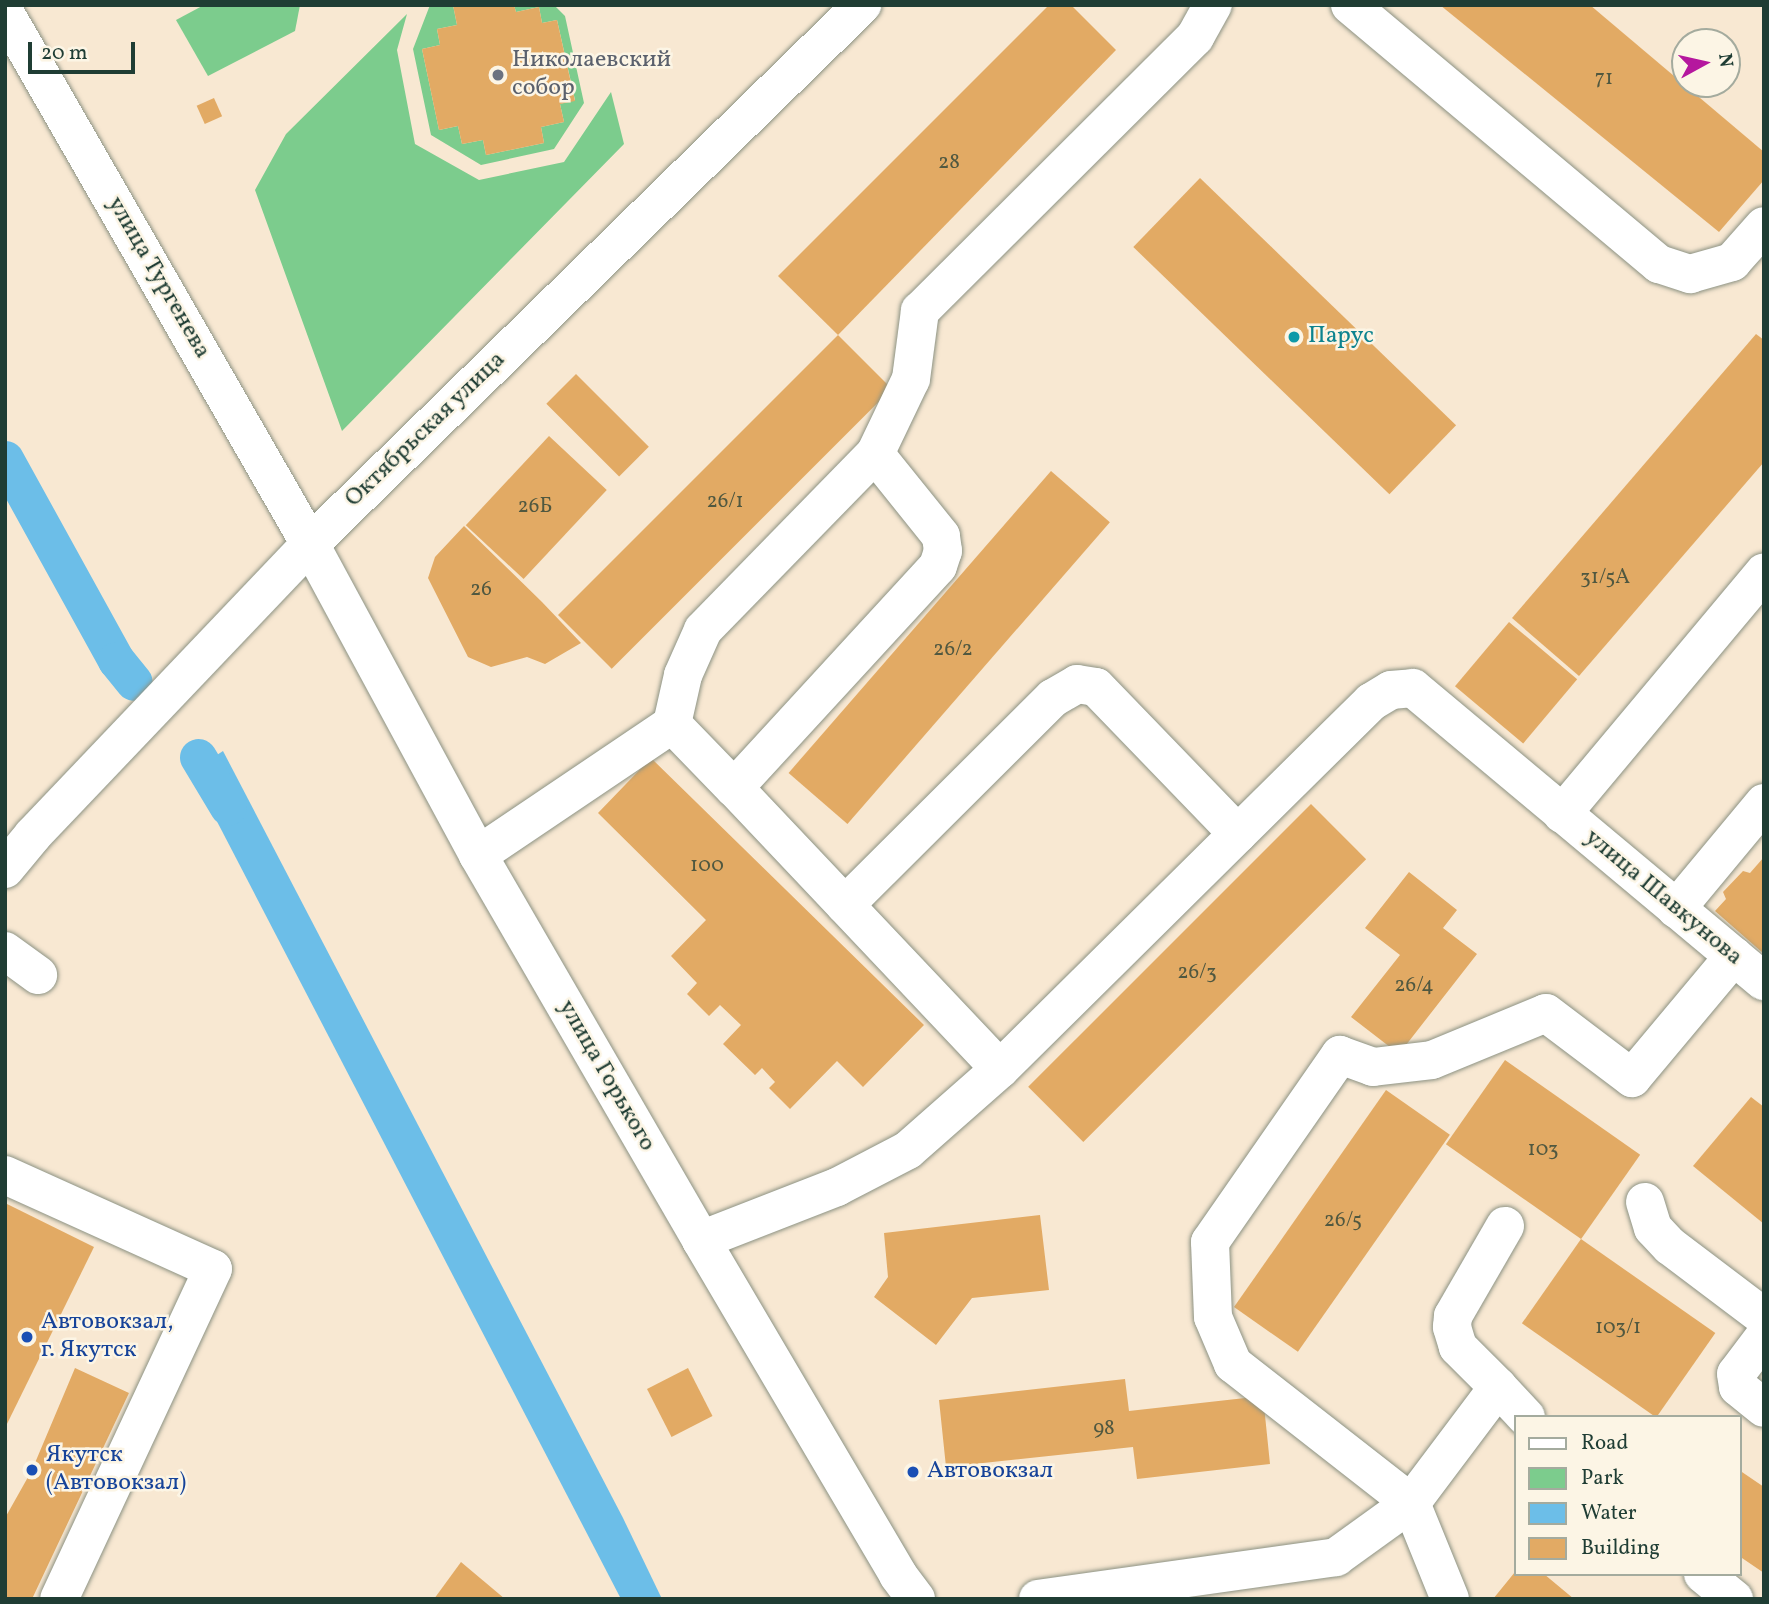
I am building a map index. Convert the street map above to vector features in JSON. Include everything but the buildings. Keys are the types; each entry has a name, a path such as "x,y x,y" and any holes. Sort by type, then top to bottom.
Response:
{"street":[{"path":"478,856 672,724 683,675 703,630 875,454 911,379 920,311 1195,37 1213,5"},
{"path":"1350,5 1659,264 1690,274 1732,262 1764,226"},
{"name":"Октябрьская улица","path":"6,866 310,544 857,7"},
{"name":"улица Тургенева","path":"5,13 310,544"},
{"path":"734,788 937,566 943,551 941,536 875,454"},
{"name":"улица Горького","path":"310,544 478,856 898,1575 916,1599"},
{"path":"1562,814 1764,572"},
{"path":"701,1240 837,1187 908,1150 1000,1069 1238,834 1096,687 1077,684 1053,698 845,905"},
{"name":"улица Шавкунова","path":"1238,834 1371,702 1391,690 1413,688 1764,981"},
{"path":"672,724 1000,1069"},
{"path":"1676,909 1764,803"},
{"path":"5,951 38,975"},
{"path":"1450,1599 1411,1503 1233,1364 1213,1317 1210,1242 1340,1055 1373,1067 1432,1060 1546,1013 1632,1078 1734,956"},
{"path":"5,1175 213,1269 59,1599"},
{"path":"1645,1202 1653,1228 1670,1246 1764,1317"},
{"path":"1505,1226 1453,1316 1452,1327 1458,1347 1524,1415"},
{"path":"1764,1337 1736,1374 1738,1387 1764,1408"},
{"path":"1038,1599 1336,1557 1411,1503 1498,1387"},
{"path":"1705,1576 1734,1599"}],"green space":[{"path":"204,5 300,5 295,31 208,76 176,20"},
{"path":"430,5 453,5 457,25 437,29 440,45 422,49 439,130 458,126 462,144 483,140 486,155 544,143 541,127 564,122 560,104 575,100 557,20 542,23 539,7 516,12 514,5 554,5 565,16 584,103 554,149 481,165 431,135 413,49"},
{"path":"407,14 397,50 415,144 479,180 564,162 611,92 624,144 342,431 255,190 286,134"}],"water":[{"path":"223,751 623,1518 662,1599 621,1599 197,783 194,770"}],"waterway":[{"path":"5,459 116,660 134,682"},
{"path":"198,757 228,807"}],"place":[{"name":"Николаевский собор","path":"498,75"},
{"name":"Парус","path":"1294,337"},
{"name":"Автовокзал, г. Якутск","path":"27,1337"},
{"name":"Якутск (Автовокзал)","path":"32,1470"},
{"name":"Автовокзал","path":"913,1472"}]}
